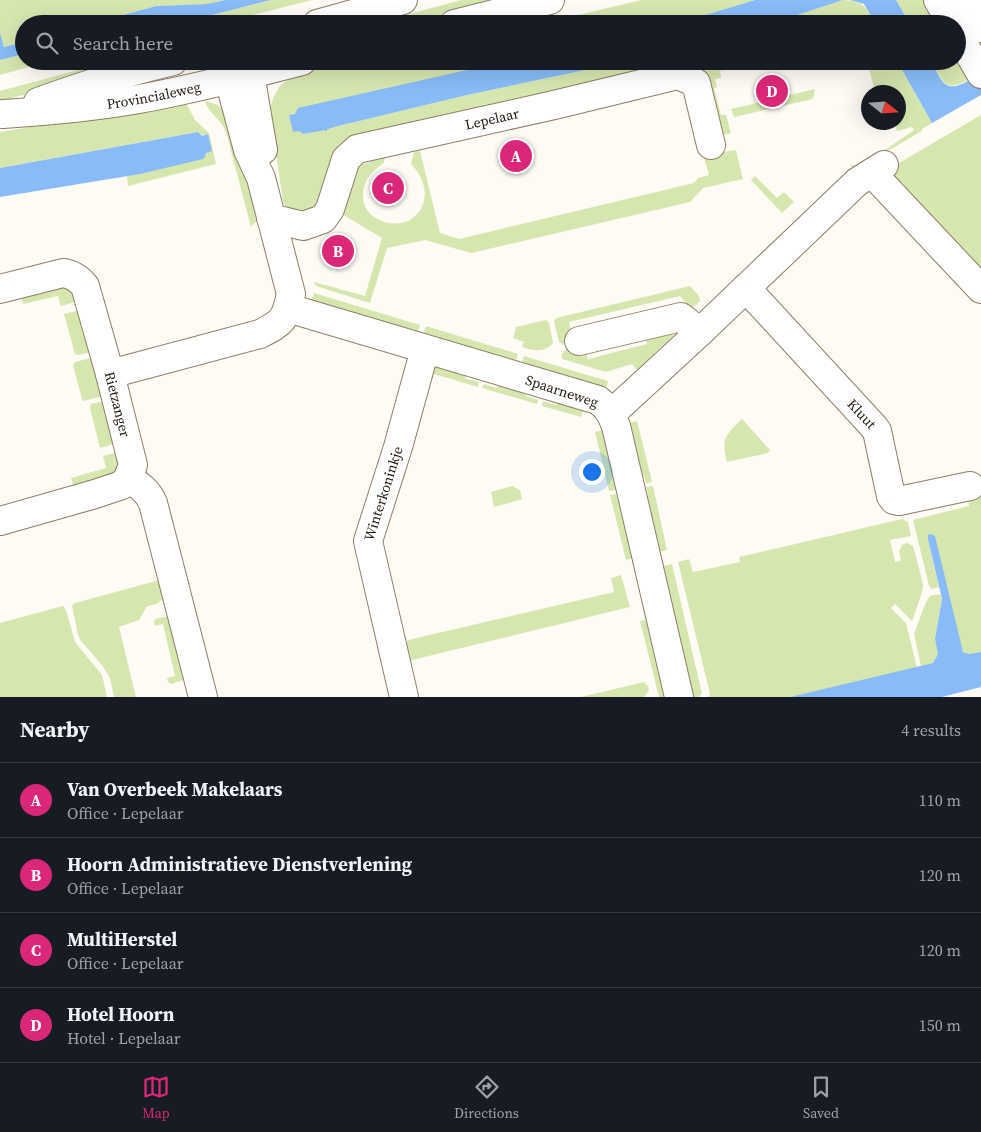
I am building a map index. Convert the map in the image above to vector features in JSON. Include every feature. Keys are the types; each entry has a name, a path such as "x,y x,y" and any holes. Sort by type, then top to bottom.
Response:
{"street":[{"path":"349,15 403,0"},
{"path":"490,15 550,0"},
{"path":"938,0 947,15"},
{"path":"965,0 981,28"},
{"path":"966,48 979,70"},
{"name":"Provincialeweg","path":"2,115 80,86 133,70"},
{"name":"Provincialeweg","path":"2,115 58,111 139,99 235,70"},
{"path":"110,374 260,334 281,322 288,308 291,294 261,178 248,150 238,70"},
{"name":"Lepelaar","path":"271,218 303,226 323,219 330,209 346,159 357,149 678,75 696,83 711,145"},
{"path":"611,414 857,182 878,169 981,289"},
{"name":"Rietzanger","path":"0,289 63,273 70,274 79,279 85,286 110,374 132,465 128,478"},
{"name":"Kluut","path":"746,288 877,431 891,496 894,500 899,501 970,486"},
{"name":"Spaarneweg","path":"288,308 598,400 605,406 616,426 679,697"},
{"path":"579,341 681,317 700,332"},
{"name":"Winterkoninkje","path":"404,697 368,540 398,447 425,349"},
{"path":"0,522 122,485 128,478 143,488 153,503 202,697"}],"green space":[{"path":"0,0 226,0 206,4 156,6 123,15 15,15 15,44 4,47 2,42 0,42"},
{"path":"271,0 312,0 253,15 212,15"},
{"path":"461,0 518,0 457,15 406,15"},
{"path":"642,0 755,0 704,15 578,15"},
{"path":"843,0 856,2 864,6 871,15 797,15"},
{"path":"896,0 931,0 940,15 905,15"},
{"path":"15,56 15,70 18,70 0,75 0,60"},
{"path":"966,69 970,79 955,85 946,84 936,70"},
{"path":"78,70 119,70 0,101 0,91"},
{"path":"473,70 300,131 303,134 467,95 585,70 724,70 720,71 721,78 715,79 717,87 714,89 721,115 726,115 731,133 723,134 717,128 703,79 348,143 322,203 309,216 287,208 283,201 270,113 274,96 280,86 289,79 308,71"},
{"path":"869,70 902,70 932,123 922,129 922,131 855,170 850,165 859,166 914,130 912,127 906,129 906,85 873,85"},
{"path":"815,89 813,99 734,117 731,109"},
{"path":"185,101 195,120 209,133 216,164 128,186 127,176 205,157 208,134 202,136 198,132 0,168 0,132"},
{"path":"205,101 218,105 225,112 260,217 251,227 226,132"},
{"path":"981,115 981,280 887,170"},
{"path":"736,150 743,179 703,188 690,202 471,253 425,240 387,248 370,303 316,286 314,282 365,296 382,238 342,214 358,166 385,157 384,163 372,173 364,186 364,204 368,211 380,220 395,224 410,220 417,214 422,208 425,193 421,178 411,164 414,152 420,151 440,233 459,239 694,183 698,178 709,175 704,158 707,154"},
{"path":"755,176 777,198 784,192 794,202 782,213 751,180"},
{"path":"59,280 82,300 61,306 58,296 23,304 20,291"},
{"path":"690,286 699,296 700,301 691,309 680,296 569,322 572,336 569,343 563,344 559,342 554,322 556,318"},
{"path":"314,293 420,325 416,337 310,304"},
{"path":"84,309 96,351 78,355 75,354 64,314"},
{"path":"546,320 549,323 553,343 543,350 522,347 524,342 513,338 516,327"},
{"path":"426,326 518,354 516,360 503,357 501,363 437,343 439,337 424,333"},
{"path":"644,331 678,331 637,370 632,364 606,372 562,359 562,354 565,350 584,345 588,359 647,344"},
{"path":"98,356 107,395 84,401 73,365 75,362"},
{"path":"524,356 608,381 605,393 533,372 534,366 522,362"},
{"path":"432,366 464,369 466,379 479,382 478,387 427,372"},
{"path":"505,381 523,387 526,396 538,400 537,404 482,388 484,384 497,388 498,385"},
{"path":"563,398 585,405 581,417 542,406 543,401 556,405"},
{"path":"109,400 120,442 100,448 90,408 91,404"},
{"path":"742,419 770,450 768,453 727,462 724,448 726,438"},
{"path":"637,421 652,482 646,483 644,476 637,478 624,424"},
{"path":"608,429 620,482 614,483 616,490 609,491 595,432"},
{"path":"122,451 124,469 76,493 71,478 106,468 103,456"},
{"path":"512,486 520,490 522,499 494,507 491,492"},
{"path":"653,486 667,550 655,553 642,496 648,494 646,487"},
{"path":"616,494 618,501 625,500 638,557 626,560 610,495"},
{"path":"981,496 981,652 969,654 963,652 928,539 939,587 932,589 929,586 913,520 969,506 968,499"},
{"path":"902,519 908,522 911,536 890,540 895,562 901,561 899,551 902,545 907,543 913,546 923,584 922,593 912,621 895,604 891,608 906,623 917,668 790,697 708,697 710,694 678,562 689,559 693,572 740,562 739,557"},
{"path":"672,564 702,694 699,697 689,697 659,567"},
{"path":"621,575 630,607 408,661 405,645 408,640 614,592 611,578"},
{"path":"163,579 165,597 157,604 147,606 139,620 119,627 136,697 114,697 110,678 78,635 72,605"},
{"path":"940,594 942,599 935,639 938,654 933,663 921,666 914,634 926,602 930,596"},
{"path":"63,606 66,610 75,642 102,675 107,697 0,697 0,623"},
{"path":"168,616 187,679 171,684 167,678 175,676 163,624 155,626 154,622 155,619"},
{"path":"653,619 672,697 659,697 640,621"},
{"path":"644,682 649,690 644,697 581,697"}],"water":[{"path":"226,0 271,0 212,15 123,15 156,6 206,4"},
{"path":"755,0 843,0 797,15 704,15"},
{"path":"850,0 896,0 905,15 871,15 864,4"},
{"path":"0,33 4,47 15,44 15,56 0,60"},
{"path":"467,70 585,70 467,95 338,126 325,132 325,130 303,134 299,131 293,132 289,115 295,114 298,108"},
{"path":"902,70 936,70 942,81 948,86 958,86 981,73 981,95 932,123"},
{"path":"198,132 202,136 208,134 212,151 206,153 203,159 140,174 0,197 0,168"},
{"path":"928,535 935,536 963,652 969,654 981,652 981,687 942,697 790,697 933,663 938,654 935,639 942,599 928,539"}],"place":[{"name":"Hotel Hoorn","path":"772,91"},
{"name":"Van Overbeek Makelaars","path":"516,156"},
{"name":"MultiHerstel","path":"388,188"},
{"name":"Hoorn Administratieve Dienstverlening","path":"338,251"}]}
